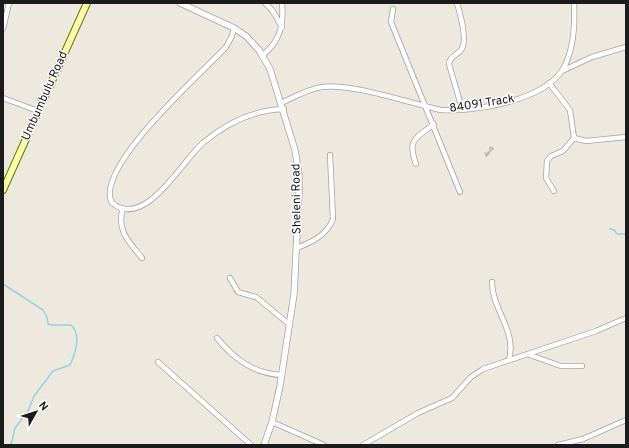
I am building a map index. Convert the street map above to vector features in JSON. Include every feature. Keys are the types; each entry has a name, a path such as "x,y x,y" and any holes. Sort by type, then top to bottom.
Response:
{"main road":[{"name":"Umbumbulu Road","path":"3,190 87,3"}],"street":[{"path":"3,29 9,3"},
{"name":"Sheleni Road","path":"180,3 234,28 250,40 263,55 270,69 284,109 295,150 299,175 297,248 290,325 282,375 272,422 264,445"},
{"path":"265,3 272,10 282,27"},
{"path":"263,55 272,46 280,34 282,27 282,3"},
{"path":"457,3 464,42 461,50 450,60 449,64 462,109"},
{"name":"84091 Track","path":"281,102 314,89 330,86 347,88 441,110 462,109 513,100 528,95 549,83 562,71 570,52 573,32 574,3"},
{"path":"393,9 391,22 434,124 460,192"},
{"path":"234,28 232,36 226,47 143,132 119,166 112,182 110,197 112,203 123,208 142,206 153,200 194,151 234,122 258,112 284,109"},
{"path":"562,71 592,57 626,48"},
{"path":"549,83 570,110 574,138 563,151 551,156 547,161 546,178 554,191"},
{"path":"3,98 38,111"},
{"path":"416,164 411,148 413,142 434,124"},
{"path":"574,138 586,141 626,137"},
{"path":"297,248 319,237 331,224 333,219 330,155"},
{"path":"123,208 120,222 122,232 142,258"},
{"path":"230,278 234,288 239,293 256,297 290,325"},
{"path":"492,282 494,298 502,313 511,341 512,349 509,360"},
{"path":"363,445 405,420 452,398 477,372 596,331 626,318"},
{"path":"217,338 236,358 243,363 258,371 282,375"},
{"path":"528,354 561,366 582,366"},
{"path":"158,362 251,445"},
{"path":"558,445 583,439 626,420"},
{"path":"272,422 324,445"}],"building":[{"path":"492,146 494,149 486,157 484,153 489,151 489,147"}],"waterway":[{"path":"610,229 614,230 617,234 626,234"},
{"path":"3,284 43,310 47,317 48,324 71,325 77,339 74,356 70,365 53,371 34,396 28,411 15,428 11,445"}]}
